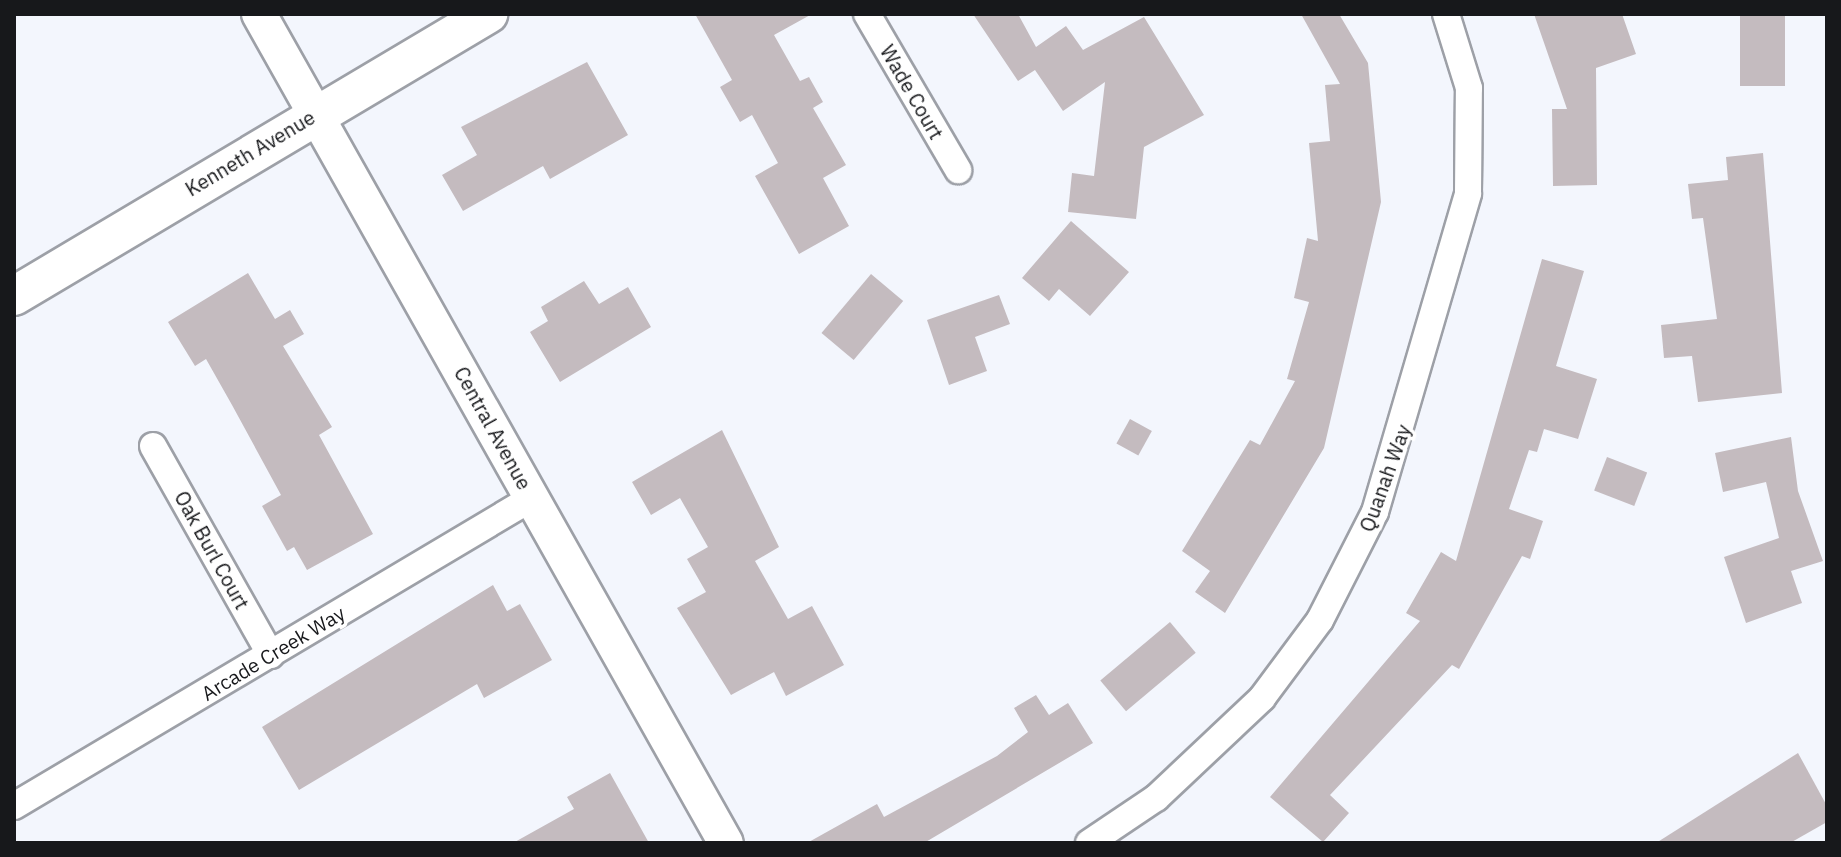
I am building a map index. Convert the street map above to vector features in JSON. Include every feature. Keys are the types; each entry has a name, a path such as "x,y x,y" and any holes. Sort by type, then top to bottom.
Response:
{"main road":[{"name":"Kenneth Avenue","path":"14,296 315,114 488,14"}],"street":[{"name":"Central Avenue","path":"259,14 726,843"},
{"name":"Wade Court","path":"867,14 958,170"},
{"name":"Quanah Way","path":"1089,843 1167,788 1262,698 1320,620 1375,512 1468,193 1469,88 1446,14"},
{"name":"Oak Burl Court","path":"153,446 271,655"},
{"name":"Arcade Creek Way","path":"14,806 532,498"}],"building":[{"path":"695,14 812,14 774,35 800,81 809,77 823,102 813,108 846,165 823,178 849,226 799,254 755,176 778,163 752,115 740,122 720,87 732,80"},
{"path":"973,14 1018,14 1036,47 1066,26 1083,50 1144,17 1204,115 1144,147 1136,219 1068,212 1072,173 1094,176 1105,82 1063,111 1035,70 1018,81"},
{"path":"1301,14 1339,14 1368,63 1381,202 1324,448 1225,613 1195,592 1210,571 1182,551 1250,440 1260,445 1295,381 1287,379 1309,302 1294,298 1307,238 1318,241 1309,143 1330,141 1325,85 1340,84"},
{"path":"1534,14 1622,14 1636,54 1596,68 1597,185 1553,186 1552,109 1567,109"},
{"path":"1740,14 1785,14 1785,86 1740,86"},
{"path":"587,62 628,135 550,179 543,166 463,211 442,175 477,155 461,127"},
{"path":"1763,153 1782,393 1698,402 1692,356 1664,358 1661,325 1717,319 1703,218 1692,219 1688,184 1728,180 1726,157"},
{"path":"1071,221 1129,272 1090,316 1059,289 1049,301 1022,278"},
{"path":"1542,259 1584,271 1556,366 1597,379 1578,439 1544,429 1537,452 1529,450 1509,509 1543,521 1530,559 1522,556 1459,669 1452,665 1330,795 1349,813 1323,842 1270,797 1420,621 1406,613 1441,552 1456,561"},
{"path":"248,273 275,319 290,310 304,334 283,346 332,427 319,435 373,534 307,570 294,547 287,551 262,506 281,495 232,405 206,359 195,366 168,322"},
{"path":"871,274 903,301 854,360 822,333"},
{"path":"584,281 599,304 628,287 651,327 560,382 530,332 548,321 541,307"},
{"path":"999,295 1010,324 975,337 987,371 949,385 927,320"},
{"path":"1130,419 1152,431 1138,456 1116,443"},
{"path":"722,430 779,547 755,561 788,619 812,606 844,665 786,696 774,672 731,695 677,608 706,592 687,559 708,547 680,498 651,515 632,482"},
{"path":"1791,437 1798,491 1823,561 1791,571 1802,603 1746,623 1724,557 1779,538 1766,482 1723,492 1715,453"},
{"path":"1607,457 1647,472 1634,506 1594,491"},
{"path":"493,585 507,611 520,604 552,660 484,698 477,684 299,790 262,727"},
{"path":"1170,622 1196,653 1126,711 1100,680"},
{"path":"1036,695 1049,715 1068,703 1093,743 924,843 807,843 877,804 884,817 997,756 1028,732 1014,708"},
{"path":"1798,753 1827,806 1827,822 1790,843 1656,843"},
{"path":"610,773 649,843 513,843 574,809 567,797"}]}
